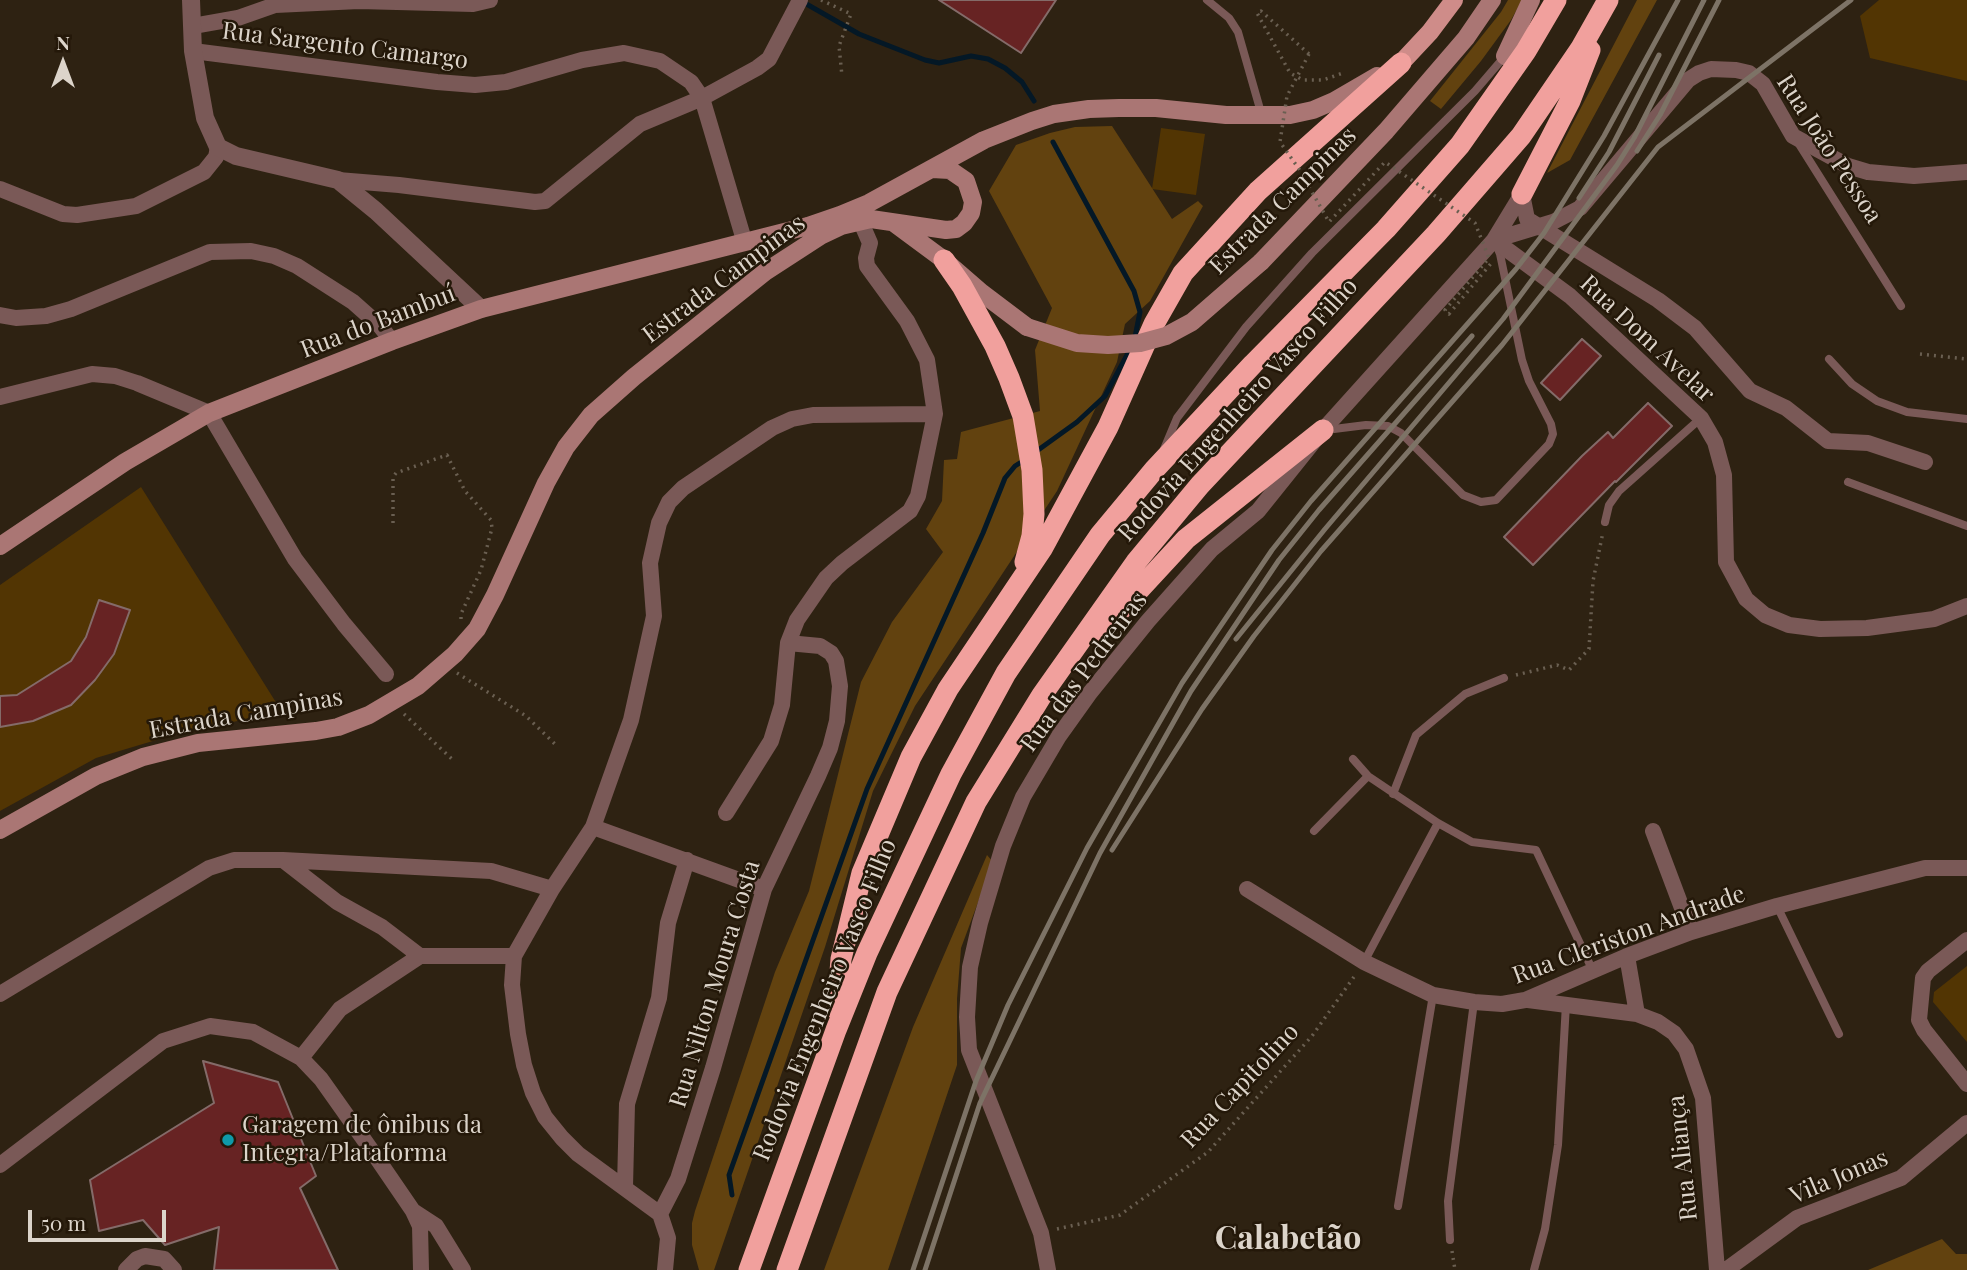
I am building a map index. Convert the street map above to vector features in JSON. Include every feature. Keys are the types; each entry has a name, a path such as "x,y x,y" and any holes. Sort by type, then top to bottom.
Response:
{"highway":[{"name":"Rodovia Engenheiro Vasco Filho","path":"749,1270 836,1030 867,953 951,774 1006,673 1100,535 1154,470 1253,364 1386,229 1460,145 1526,51 1555,0"},
{"path":"1522,194 1570,101 1609,0"},
{"name":"Rodovia Engenheiro Vasco Filho","path":"787,1270 887,992 976,802 1042,695 1136,562 1200,485 1436,234 1504,157 1556,87 1609,0"},
{"path":"836,1030 842,959 862,873 917,746 948,689 1042,549 1108,427 1154,324 1183,273 1258,191 1401,63"},
{"path":"944,260 962,286 995,346 1023,416 1032,470 1034,514 1029,553 1014,590"},
{"path":"1042,695 1186,539 1323,430"}],"main road":[{"name":"Estrada Campinas","path":"808,226 869,203 984,139 1054,114 1089,109 1156,108 1262,116 1290,115 1313,110 1401,63 1430,32 1454,0"},
{"name":"Estrada Campinas","path":"0,830 96,776 143,757 198,743 316,732 338,727 393,703 418,686 443,665 477,629 545,483 578,430 634,377 765,272 822,235 860,219 891,221 1027,327 1077,343 1140,343 1166,336 1192,322 1261,262 1386,131 1466,38 1493,0"},
{"path":"1505,56 1531,0"},
{"path":"891,221 946,230 956,229 964,223 971,213 973,202 966,181 950,170 932,169"},
{"name":"Rua do Bambuí","path":"0,546 125,462 209,413 391,341 481,309 808,226"},
{"path":"749,239 766,242 771,250 772,257 765,272"}],"street":[{"path":"0,189 63,214 77,215 136,205 204,172 216,157 218,147 205,118 193,51 191,0"},
{"path":"192,26 238,18 275,5 359,1 473,4 490,0"},
{"path":"218,147 236,156 338,180 545,201 639,124 702,97 769,59 798,4"},
{"name":"Rua Sargento Camargo","path":"193,51 475,85 506,82 582,60 624,53 660,61 691,82 702,97 749,239"},
{"name":"Rua João Pessoa","path":"1494,240 1563,218 1580,208 1688,80 1699,73 1724,69 1749,74 1763,84 1793,136"},
{"path":"1793,136 1848,166 1868,172 1914,176 1967,172"},
{"path":"338,180 376,211 481,309"},
{"path":"1522,194 1527,219 1658,300 1695,328 1750,391 1786,408 1828,441 1868,443 1925,462"},
{"name":"Rua das Pedreiras","path":"1048,1270 1041,1233 969,1050 967,994 970,967 1003,846 1023,797 1059,736 1148,621 1212,549 1258,511 1323,430 1494,240 1522,194"},
{"path":"726,813 771,741 782,705 788,643 797,620 826,578 915,505 935,415 926,360 907,321 867,266 870,243 860,219"},
{"name":"Rua Dom Avelar","path":"1494,240 1570,296 1701,418 1715,442 1724,475 1726,562 1746,599 1765,615 1789,625 1819,629 1867,628 1934,619 1967,606"},
{"path":"0,315 16,318 46,316 71,309 210,252 251,251 274,256 297,266 353,302 380,326 391,341"},
{"path":"0,397 92,374 115,376 137,383 209,413 295,559 386,674"},
{"path":"666,1270 668,1238 660,1214 578,1154 545,1117 533,1093 518,1034 512,985 514,956 552,889 593,827 631,720 653,616 650,563 659,523 669,502 683,488 772,428 792,419 813,415 935,415"},
{"name":"Rua Nilton Moura Costa","path":"660,1214 678,1179 764,889 830,748 840,700 836,662 831,653 820,646 788,643"},
{"path":"593,827 764,889"},
{"path":"1653,831 1691,932"},
{"path":"0,994 209,868 234,860 283,859 491,871 552,889"},
{"path":"283,859 337,902 382,927 420,956"},
{"path":"625,1187 627,1104 660,998 668,923 687,860"},
{"name":"Rua Cleriston Andrade","path":"1247,889 1364,962 1433,995 1502,1004 1525,1000 1592,969 1691,932 1777,906 1925,868 1965,871"},
{"path":"1967,940 1923,978 1919,1020 1967,1084"},
{"path":"302,1058 340,1009 420,956 514,956"},
{"path":"1627,956 1637,1014"},
{"name":"Rua Aliança","path":"1525,1000 1637,1014 1658,1022 1674,1033 1686,1049 1703,1098 1717,1270"},
{"path":"0,1166 163,1041 210,1026 253,1032 302,1058 321,1079 413,1211 421,1234 421,1270"},
{"name":"Vila Jonas","path":"1726,1270 1797,1217 1901,1178 1967,1124"},
{"path":"413,1211 436,1226 463,1270"},
{"path":"126,1270 137,1259 155,1256 164,1259 174,1270"}],"lane":[{"path":"1207,0 1229,18 1238,32 1262,116"},
{"path":"1154,470 1177,418 1246,327 1312,253 1475,90 1555,0"},
{"name":"Rua João Pessoa","path":"1793,136 1901,306"},
{"path":"1323,430 1366,425 1388,426 1401,433 1463,495 1481,502 1496,500 1549,444 1553,434 1551,424 1529,381 1522,360 1500,254 1494,240"},
{"path":"1829,359 1852,384 1877,401 1907,412 1967,419"},
{"path":"1605,522 1609,505 1619,491 1701,418"},
{"path":"1848,482 1967,526"},
{"path":"1393,793 1416,735 1465,694 1504,678"},
{"path":"1353,760 1367,776 1472,842 1535,850 1592,969"},
{"path":"1314,831 1367,776"},
{"path":"1364,962 1438,823"},
{"path":"1777,906 1839,1034"},
{"path":"1398,1206 1433,995"},
{"path":"1450,1240 1448,1201 1474,1002"},
{"path":"1534,1270 1545,1229 1558,1144 1566,1004"}],"path":[{"path":"821,0 851,14 839,46 842,76"},
{"path":"1348,71 1323,80 1303,80 1290,73 1257,13 1261,10 1309,54 1287,96 1280,142 1300,169 1329,222 1385,162 1475,223 1489,258 1444,310 1449,314 1493,261"},
{"path":"1920,354 1967,359"},
{"path":"393,523 393,477 447,455 465,491 491,520 492,528 481,570 461,614"},
{"path":"1504,678 1557,666 1569,670 1589,649 1593,581 1605,522"},
{"path":"443,665 526,716 558,747"},
{"path":"393,703 454,761"},
{"name":"Rua Capitolino","path":"1041,1233 1121,1215 1208,1152 1312,1036 1364,962"},
{"path":"1450,1240 1455,1270"}],"shaded area":[{"path":"1508,0 1522,0 1481,61 1441,109 1430,101"},
{"path":"1637,0 1657,0 1570,160 1547,173"},
{"path":"1879,0 1967,0 1967,81 1870,58 1860,16"},
{"path":"1112,126 1172,219 1198,201 1203,206 1150,301 1125,324 1117,362 1057,491 915,706 873,791 825,947 714,1270 699,1270 692,1245 695,1211 775,972 809,891 861,682 892,622 943,552 926,529 942,501 944,460 957,459 961,432 1040,411 1035,350 1052,308 989,191 1016,145 1075,127"},
{"path":"1161,128 1205,134 1196,195 1152,189"},
{"path":"141,487 282,712 183,732 96,758 0,811 0,585"},
{"path":"987,855 993,862 961,948 957,999 957,1065 888,1270 824,1270 913,1027"},
{"path":"1967,966 1967,1042 1933,1002 1934,992"},
{"path":"1942,1239 1956,1254 1967,1254 1967,1270 1868,1270"}],"building":[{"path":"939,0 1056,0 1021,53"},
{"path":"1582,339 1601,356 1560,400 1541,383"},
{"path":"1648,403 1672,426 1533,565 1504,537 1582,456 1608,432 1613,438"},
{"path":"99,600 130,610 114,654 95,680 71,705 33,721 0,727 0,696 17,695 71,661 86,637"},
{"name":"Garagem de ônibus da Integra/Plataforma","path":"203,1061 278,1082 316,1176 300,1188 338,1270 214,1270 219,1227 165,1245 143,1220 99,1231 90,1180 214,1103"}],"waterway":[{"path":"803,2 859,34 925,60 939,63 971,56 988,59 1022,82 1034,101"},
{"path":"1034,453 1077,422 1105,396 1134,342 1140,312 1134,291 1053,142"},
{"path":"732,1195 729,1175 867,789 983,533 1005,478 1015,466 1026,459"}],"railway":[{"path":"913,1270 976,1081 1008,1005 1087,848 1182,683 1272,550 1311,501 1516,269 1544,233 1604,136 1678,0"},
{"path":"1236,639 1325,529 1503,319 1617,165 1634,138 1704,0"},
{"path":"1637,151 1660,115 1719,0"},
{"path":"1112,850 1202,709 1254,636 1321,551 1502,345 1658,147 1851,0"},
{"path":"1579,198 1609,152 1659,55"},
{"path":"925,1270 980,1103 1100,853 1191,691 1279,560 1319,510 1472,336"}],"place":[{"name":"Garagem de ônibus da Integra/Plataforma","path":"228,1140"}],"district":[{"name":"Calabetão","path":"1288,1239"}]}
